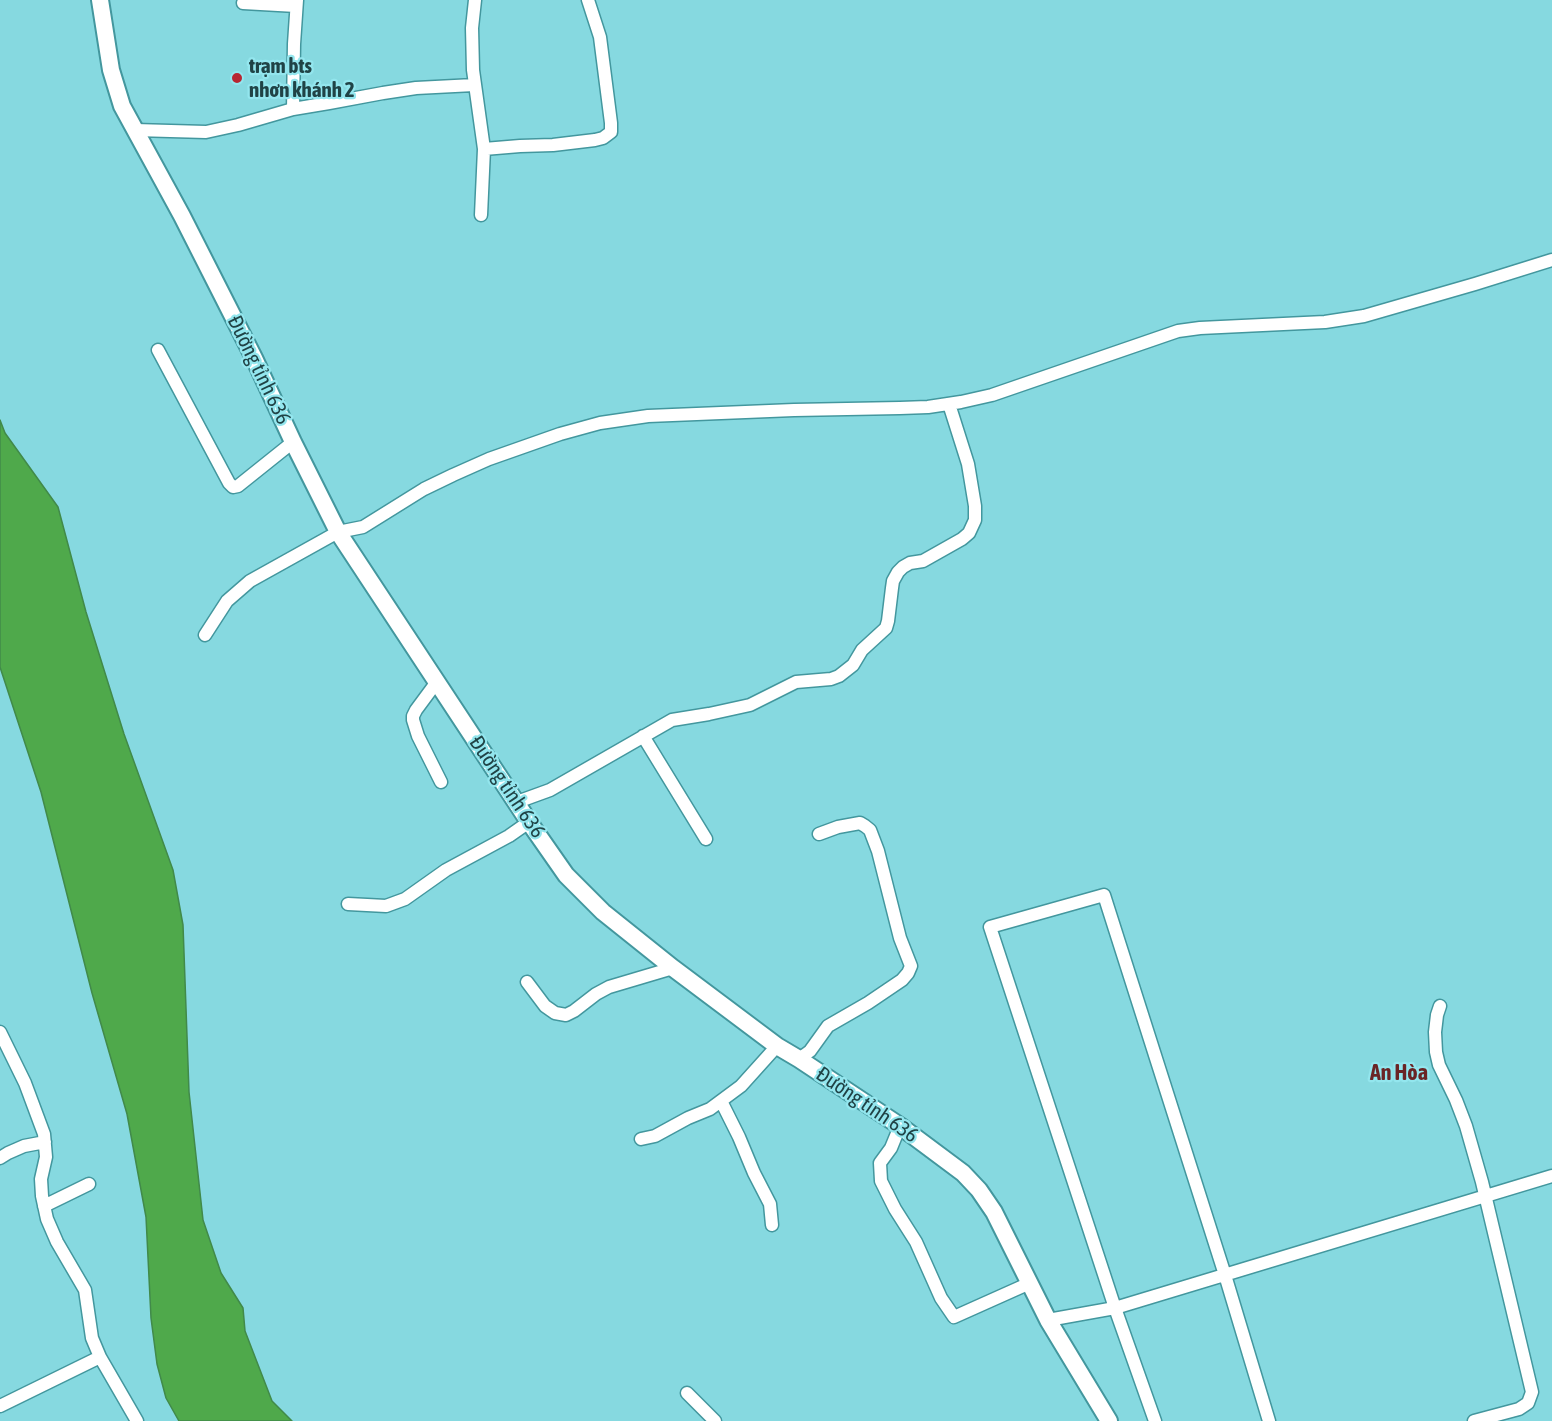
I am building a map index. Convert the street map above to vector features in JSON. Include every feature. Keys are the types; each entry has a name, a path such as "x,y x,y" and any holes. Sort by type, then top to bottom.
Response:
{"main road":[{"name":"Đường tỉnh 636","path":"100,0 111,70 122,106 229,307 338,532 436,683 566,875 603,912 673,969 777,1046 900,1126 963,1173 979,1190 994,1212 1048,1320 1109,1421"}],"street":[{"path":"475,0 472,28 474,85 484,150 481,216"},
{"path":"484,150 595,140 611,132 600,37 588,0"},
{"path":"243,3 297,3 293,109"},
{"path":"135,130 206,132 293,109 416,88 474,85"},
{"path":"205,635 227,601 250,581 338,532 363,527 424,489 489,459 560,434 600,423 648,416 888,409 949,404 992,395 1178,331 1325,322 1364,316 1552,260"},
{"path":"158,350 233,487 238,486 293,442"},
{"path":"517,802 550,790 672,720 750,705 796,682 831,679 839,676 853,665 862,650 886,628 893,581 898,572 903,567 923,561 962,539 969,533 975,520 968,464 949,404"},
{"path":"436,683 416,710 413,720 418,736 441,782"},
{"path":"644,736 706,839"},
{"path":"348,904 386,906 405,899 446,870 509,836 529,822"},
{"path":"799,1059 810,1051 828,1026 902,980 911,966 900,938 878,851 870,830 860,823 838,827 819,834"},
{"path":"1155,1421 1115,1308 990,927 1104,895 1269,1421"},
{"path":"527,982 545,1006 555,1013 566,1015 609,987 673,969"},
{"path":"1440,1006 1435,1032 1439,1065 1466,1126 1532,1392 1528,1403 1519,1409 1474,1421"},
{"path":"0,1032 25,1083 45,1142 46,1157 41,1179 47,1219 57,1242 85,1290 92,1338 100,1357 137,1421"},
{"path":"641,1139 655,1136 710,1109 741,1086 777,1046"},
{"path":"721,1101 770,1204 772,1225"},
{"path":"900,1126 891,1148 880,1163 881,1181 916,1242 941,1298 954,1317 1030,1283"},
{"path":"0,1158 24,1146 45,1142"},
{"path":"1048,1320 1115,1308 1552,1176"},
{"path":"44,1206 89,1184"},
{"path":"0,1406 100,1357"},
{"path":"687,1393 715,1421"}],"shaded area":[{"path":"0,420 5,433 58,507 86,612 124,734 173,870 183,925 189,1092 203,1220 221,1273 243,1308 245,1331 272,1401 292,1421 179,1421 166,1398 157,1364 151,1318 146,1217 127,1114 92,993 41,792 0,667"}],"place":[{"name":"trạm bts nhơn khánh 2","path":"237,78"}],"district":[{"name":"An Hòa","path":"1399,1073"}]}
